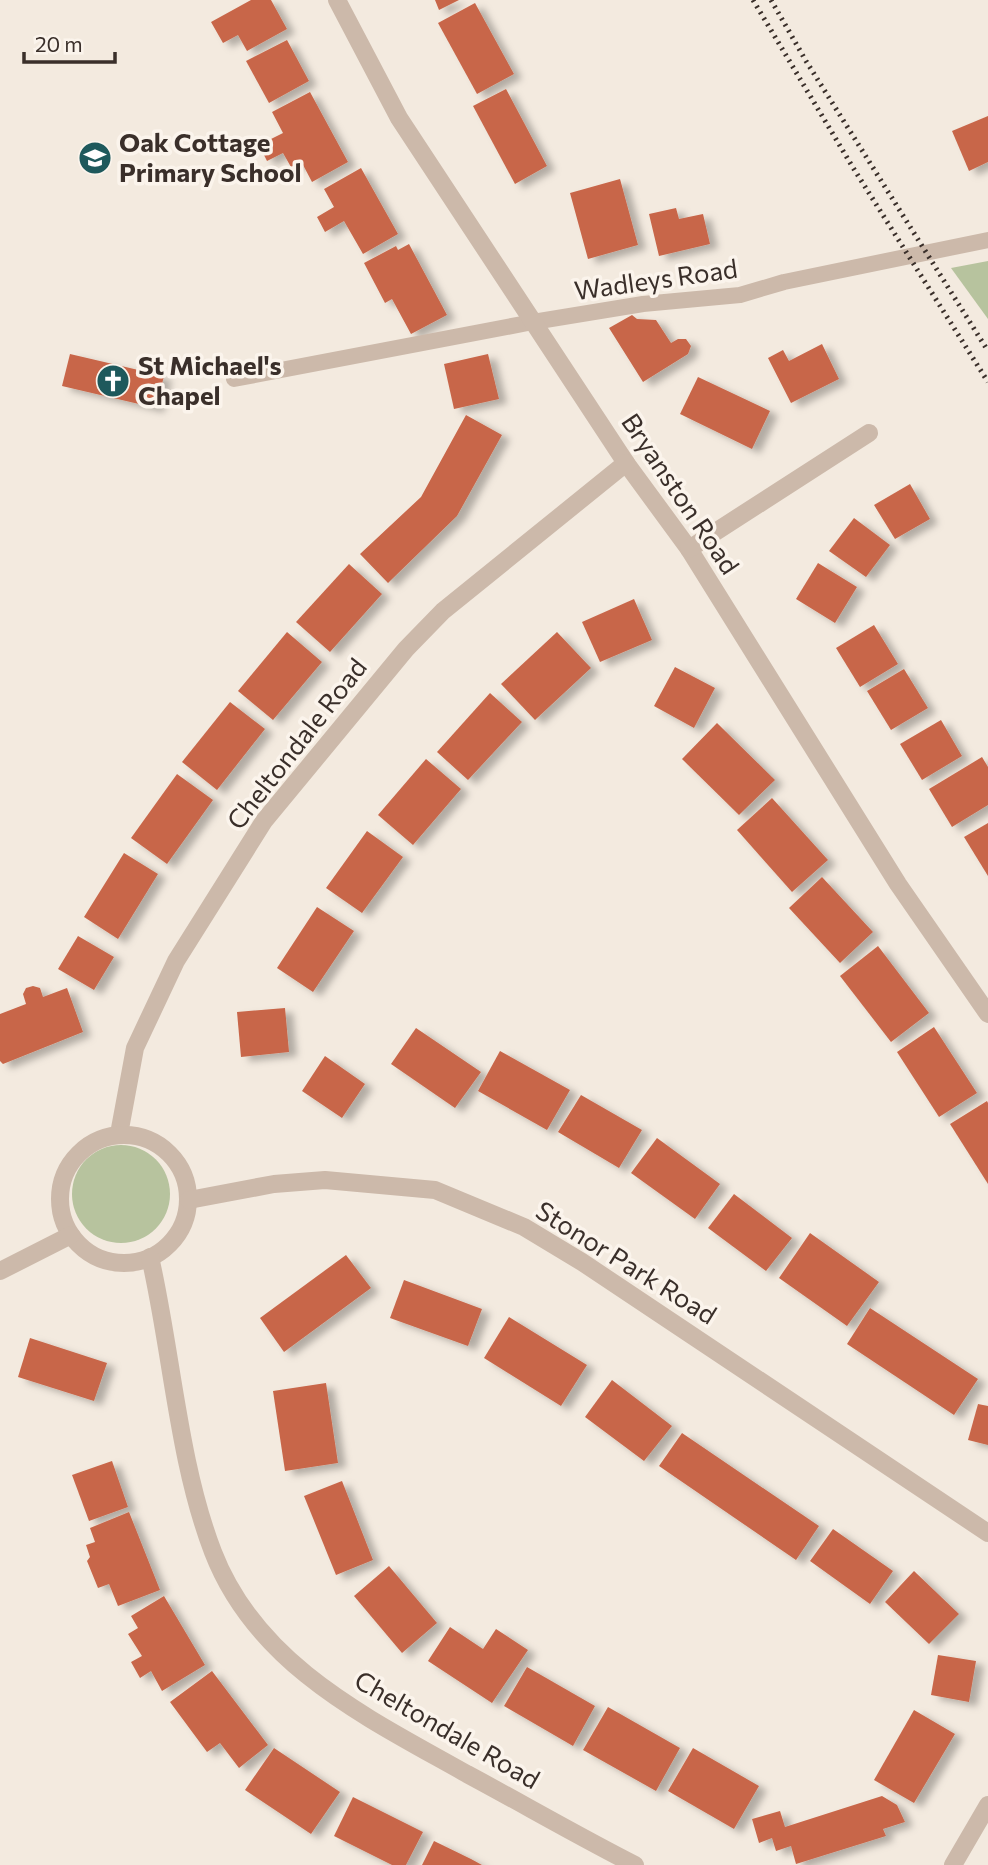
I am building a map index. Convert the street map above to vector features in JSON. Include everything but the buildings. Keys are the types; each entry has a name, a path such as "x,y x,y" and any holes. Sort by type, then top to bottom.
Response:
{"street":[{"name":"Bryanston Road","path":"337,0 345,20 399,118 626,463 689,549 898,884 988,1014"},
{"path":"689,549 869,433"},
{"name":"Cheltondale Road","path":"119,1134 135,1048 176,961 264,821 406,649 443,611 626,463"},
{"path":"119,1134 145,1138 168,1152 179,1165 186,1182 188,1200 187,1214 173,1240 150,1257 129,1263 106,1261 87,1251 71,1236 60,1204 66,1171 88,1145 119,1134"},
{"name":"Stonor Park Road","path":"188,1200 274,1184 325,1180 435,1190 448,1195 524,1227 582,1262 988,1533"},
{"path":"0,1271 71,1236"},
{"name":"Cheltondale Road","path":"150,1257 163,1315 190,1477 215,1556 252,1622 280,1653 349,1708 635,1865"},
{"path":"953,1865 988,1805"}],"lane":[{"name":"Wadleys Road","path":"234,379 533,322 643,304 740,295 784,282 983,241"}],"green space":[{"path":"988,261 988,319 951,268"},
{"path":"121,1145 140,1148 156,1159 167,1175 170,1194 167,1213 156,1229 140,1240 121,1243 102,1240 86,1229 75,1213 72,1194 75,1175 86,1159 102,1148"}],"railway":[{"path":"753,0 852,166 988,382"},
{"path":"771,0 806,61 988,351"}],"place":[{"name":"Oak Cottage Primary School","path":"95,158"},
{"name":"St Michael's Chapel","path":"113,381"}]}
